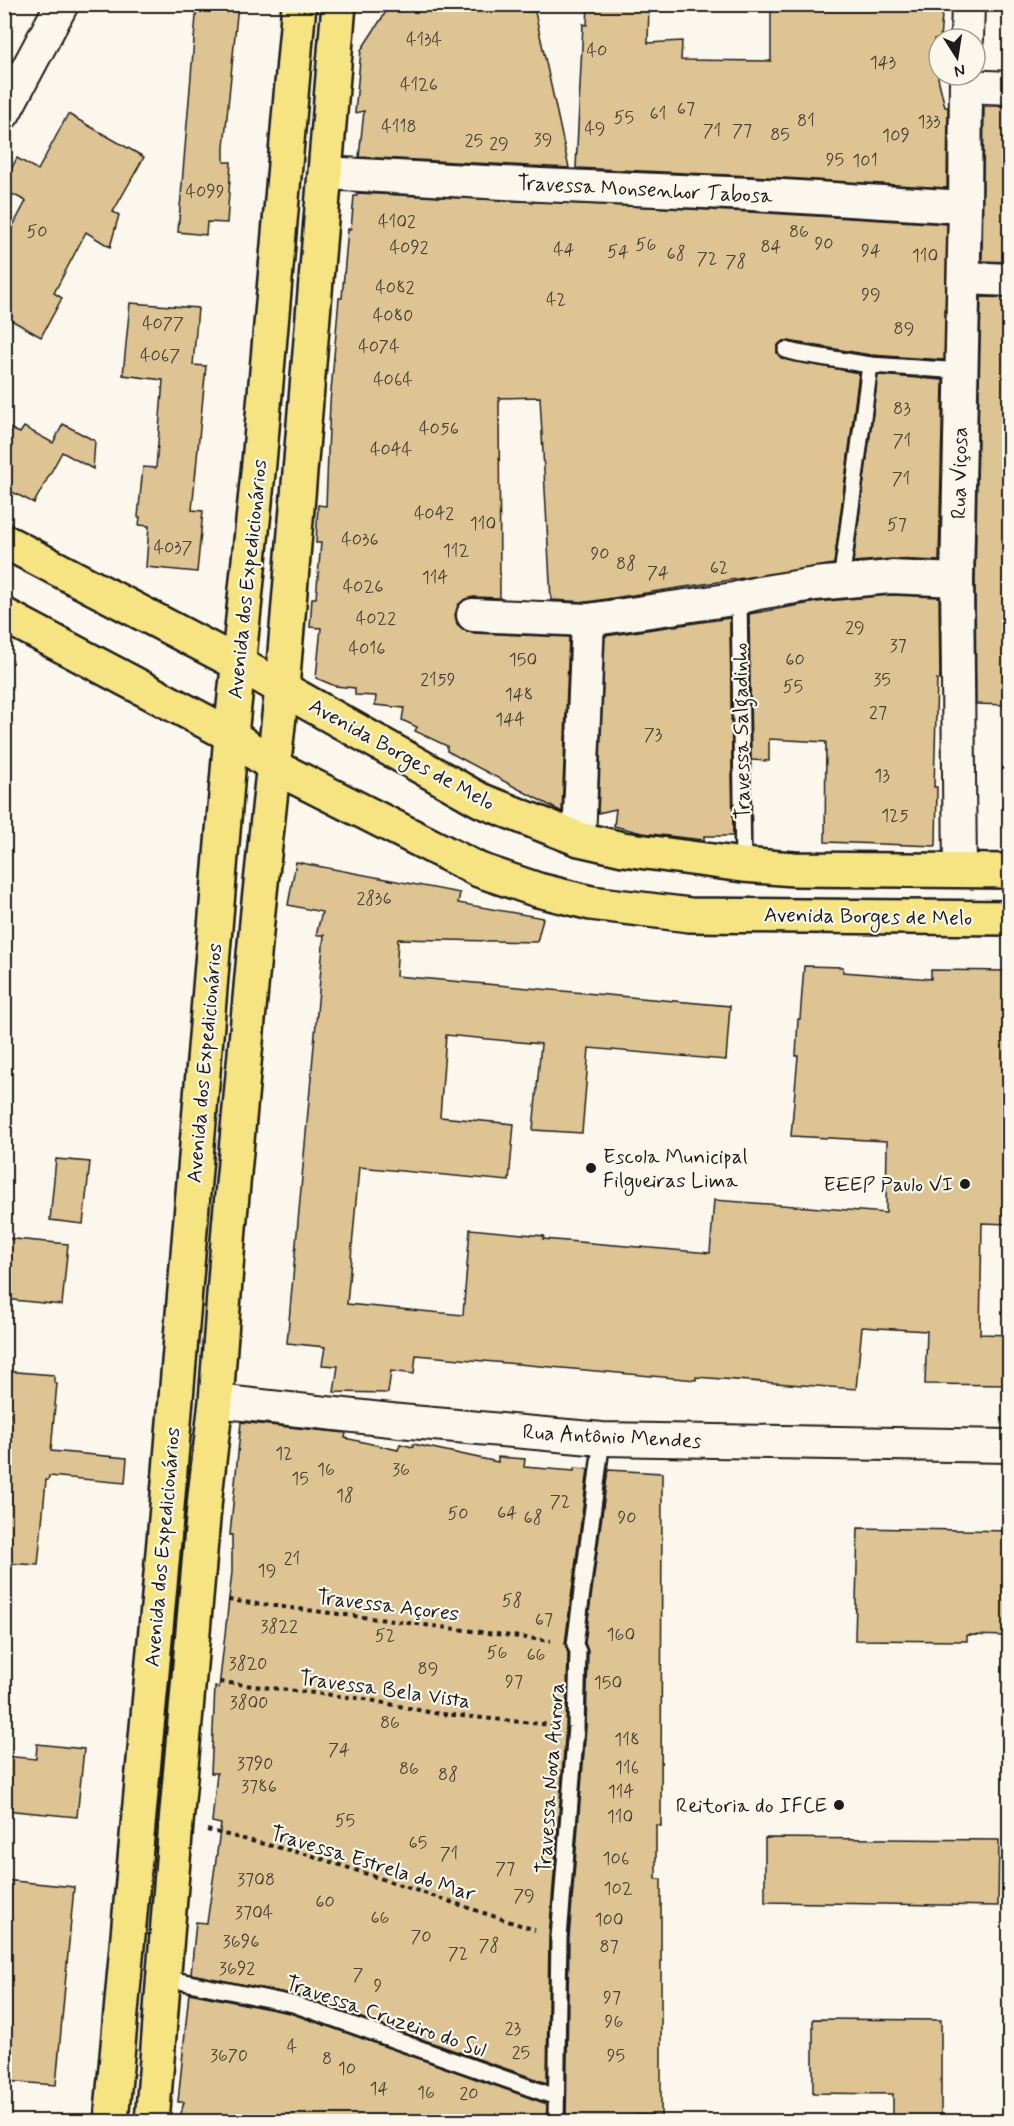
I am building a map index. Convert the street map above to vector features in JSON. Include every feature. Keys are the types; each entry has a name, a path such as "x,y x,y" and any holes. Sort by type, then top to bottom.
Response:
{"main road":[{"name":"Avenida dos Expedicionários","path":"111,2121 166,1519 231,735 259,464 299,4"},
{"name":"Avenida dos Expedicionários","path":"152,2121 196,1596 216,1401 230,1217 282,688 339,4"},
{"name":"Avenida Borges de Melo","path":"4,541 238,664 480,800 579,839 623,849 743,865 794,869 1010,871"},
{"name":"Avenida Borges de Melo","path":"4,615 231,735 273,766 479,870 538,890 591,903 690,915 1010,918"}],"street":[{"path":"4,113 62,4"},
{"path":"967,27 968,4"},
{"path":"987,84 1010,88"},
{"name":"Rua Viçosa","path":"960,871 957,580 966,87"},
{"name":"Travessa Monsenhor Tabosa","path":"325,173 965,207"},
{"path":"964,278 1010,280"},
{"path":"473,615 588,621 804,585 891,577 957,580"},
{"path":"579,839 588,621"},
{"name":"Rua Antônio Mendes","path":"216,1401 400,1421 602,1439 1010,1446"}],"lane":[{"path":"786,350 870,365 962,371"},
{"path":"841,582 870,365"},
{"name":"Travessa Salgadinho","path":"739,597 743,865"},
{"name":"Travessa Nova Aurora","path":"555,2121 559,1938 576,1727 578,1651 575,1645 602,1439"},
{"name":"Travessa Cruzeiro do Sul","path":"164,1978 293,2004 556,2097"}],"path":[{"name":"Travessa Açores","path":"196,1596 575,1645"},
{"name":"Travessa Bela Vista","path":"189,1678 365,1699 443,1714 576,1727"},
{"name":"Travessa Estrela do Mar","path":"176,1822 313,1856 559,1938"}],"building":[{"path":"197,4 238,4 224,147 224,162 231,162 227,223 207,222 206,235 178,232"},
{"path":"391,4 464,4 464,8 535,12 569,168 359,157 364,111 355,113 361,50"},
{"path":"588,4 649,4 648,43 682,41 681,60 771,61 771,4 943,4 941,27 927,27 927,87 940,87 945,107 948,107 947,188 576,168 583,24 587,25"},
{"path":"984,106 1010,106 1010,262 982,261"},
{"path":"68,114 144,157 113,212 119,215 110,247 86,232 54,293 62,298 41,337 4,316 4,243 26,201 4,190 4,183 17,158 38,170"},
{"path":"357,193 947,224 944,360 871,355 788,341 783,341 777,347 777,353 783,359 859,373 834,564 587,602 551,600 540,397 499,398 500,598 465,599 458,605 455,615 457,624 472,633 569,637 562,812 447,751 447,746 415,731 417,727 402,720 404,708 375,705 376,696 355,695 355,688 335,686 316,678 321,628 310,627 312,598 316,598 321,543 316,543 318,505 326,506 330,403 339,298 342,298 348,229 351,229 354,196 357,196"},
{"path":"981,297 1010,298 1010,705 976,704 975,580"},
{"path":"130,303 198,308 193,365 206,366 192,510 203,511 197,572 146,567 149,526 139,525 140,517 138,517 143,467 156,468 163,380 123,375"},
{"path":"878,375 943,380 939,561 892,559 853,562"},
{"path":"63,424 95,441 93,469 62,452 34,503 4,488 4,426 20,433 24,427 53,443"},
{"path":"891,595 939,597 940,680 937,679 934,787 937,787 936,846 825,842 826,742 769,739 769,761 751,760 749,614 817,602"},
{"path":"730,618 733,836 704,836 704,840 642,833 614,826 616,809 598,813 605,636"},
{"path":"296,862 460,893 458,903 543,918 537,942 398,939 396,976 730,1006 726,1060 589,1048 582,1133 533,1130 541,1044 446,1035 440,1117 514,1124 509,1181 359,1167 347,1304 463,1315 470,1229 544,1236 543,1239 710,1253 714,1200 886,1213 887,1141 791,1136 798,1056 796,1056 798,1019 800,1019 804,966 843,967 843,972 931,979 931,970 1010,971 1010,1224 982,1223 980,1334 1010,1335 1010,1385 925,1384 927,1331 862,1327 856,1389 696,1377 696,1380 416,1355 414,1374 391,1371 388,1393 334,1392 338,1366 322,1365 325,1347 287,1343 324,935 316,935 322,912 288,905"},
{"path":"56,1159 90,1162 83,1224 50,1220"},
{"path":"4,1238 68,1244 62,1305 4,1299"},
{"path":"4,1371 54,1375 54,1382 57,1383 51,1451 127,1458 125,1483 49,1476 46,1480 38,1565 4,1563 4,1468 10,1413 4,1412"},
{"path":"241,1422 346,1433 345,1438 398,1450 400,1444 413,1447 413,1444 498,1462 498,1457 525,1459 524,1467 574,1471 574,1468 588,1469 565,1644 568,1653 566,1726 549,1937 547,2083 296,1995 191,1974 196,1922 207,1923 221,1824 212,1822 217,1773 211,1773 215,1687 219,1688 232,1572 232,1535 230,1535"},
{"path":"608,1470 662,1473 661,1826 656,1825 656,1879 661,1879 661,2117 638,2115 637,2121 566,2121 569,1938 586,1727 588,1651 585,1643"},
{"path":"858,1528 1010,1531 1010,1636 967,1635 967,1641 855,1640"},
{"path":"37,1744 84,1749 77,1817 4,1810 4,1756 36,1759"},
{"path":"765,1838 999,1840 998,1906 765,1902"},
{"path":"4,1880 74,1887 56,2085 4,2081"},
{"path":"189,1993 290,2013 547,2104 546,2121 179,2121 184,2102 178,2102"},
{"path":"813,2019 941,2020 941,2121 893,2121 893,2094 813,2093"}],"place":[{"name":"Escola Municipal Filgueiras Lima","path":"591,1168"},
{"name":"EEEP Paulo VI","path":"965,1184"},
{"name":"Reitoria do IFCE","path":"839,1805"}]}
